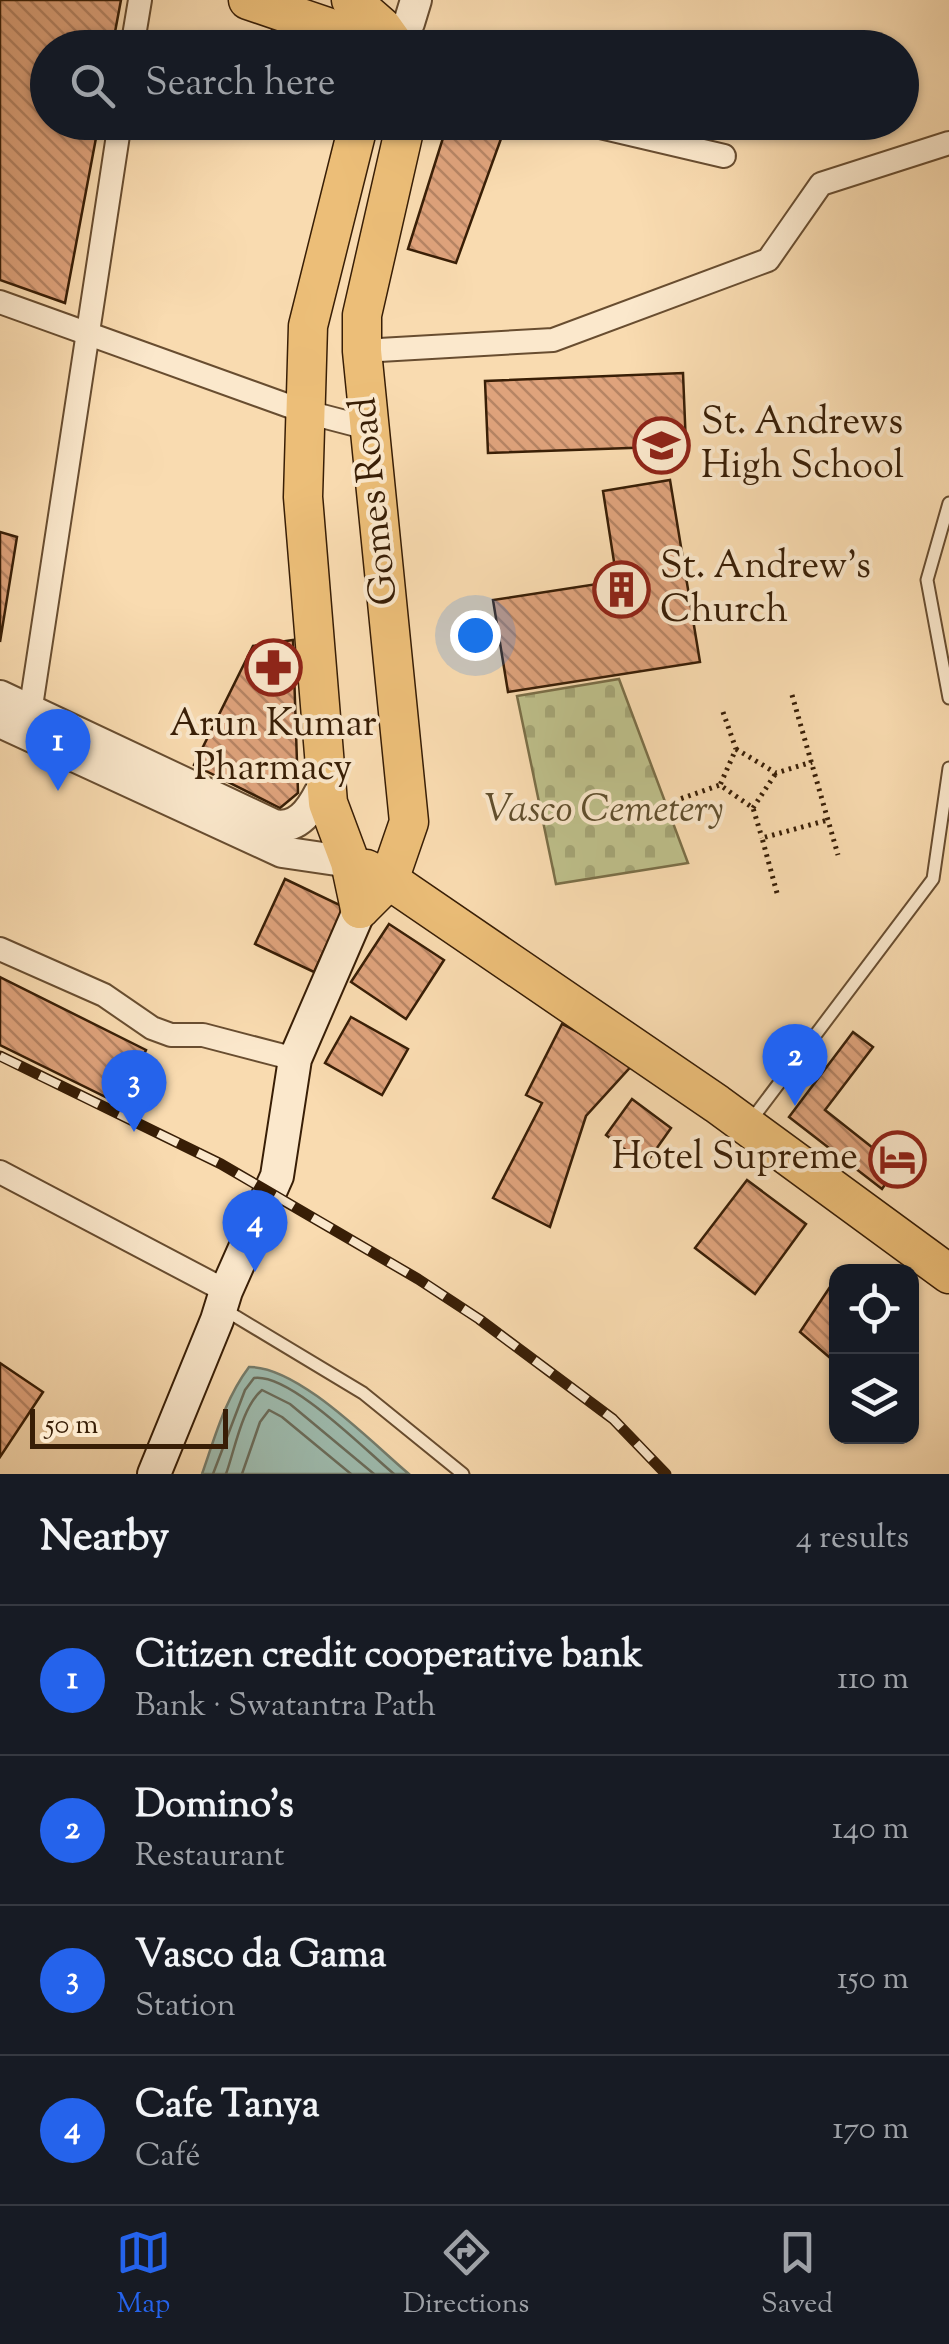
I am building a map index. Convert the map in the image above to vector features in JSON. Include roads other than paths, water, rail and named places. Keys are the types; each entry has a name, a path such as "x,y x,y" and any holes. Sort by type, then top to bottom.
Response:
{"main road":[{"path":"248,0 333,30"},
{"path":"350,0 384,30"},
{"name":"Gomes Road","path":"355,140 308,326 302,497 328,803 350,862 360,909"},
{"name":"Gomes Road","path":"389,880 409,822 368,428 362,316 402,140"},
{"path":"350,862 389,880 747,1126 949,1274"},
{"path":"154,1474 277,1176 295,1058 360,909 389,880"}],"street":[{"path":"135,30 140,0"},
{"path":"405,30 416,0"},
{"path":"19,722 117,140"},
{"path":"656,140 724,156"},
{"path":"362,352 553,340 768,260 821,184 949,143"},
{"path":"0,302 303,411 368,428"},
{"path":"0,696 19,722 282,852 350,862"},
{"path":"19,722 279,826 302,818 326,780"},
{"path":"0,949 104,995 171,1036 203,1035 295,1058"},
{"path":"6,1177 223,1299"}],"lane":[{"path":"949,503 926,580 949,698"},
{"path":"747,1126 933,878 949,768"},
{"path":"223,1299 362,1393 463,1474"}],"water":[{"path":"249,1367 268,1370 311,1392 409,1474 202,1474 227,1405"}],"railway":[{"path":"0,1056 221,1164 418,1279 479,1319 613,1419 666,1474"}],"place":[{"name":"St. Andrews High School","path":"662,446"},
{"name":"St. Andrew's Church","path":"621,590"},
{"name":"Arun Kumar Pharmacy","path":"273,668"},
{"name":"Citizen credit cooperative bank","path":"58,791"},
{"name":"Domino's","path":"795,1106"},
{"name":"Vasco da Gama","path":"134,1132"},
{"name":"Hotel Supreme","path":"897,1159"},
{"name":"Cafe Tanya","path":"255,1272"}],"park label":[{"name":"Vasco Cemetery","path":"604,812"}]}
